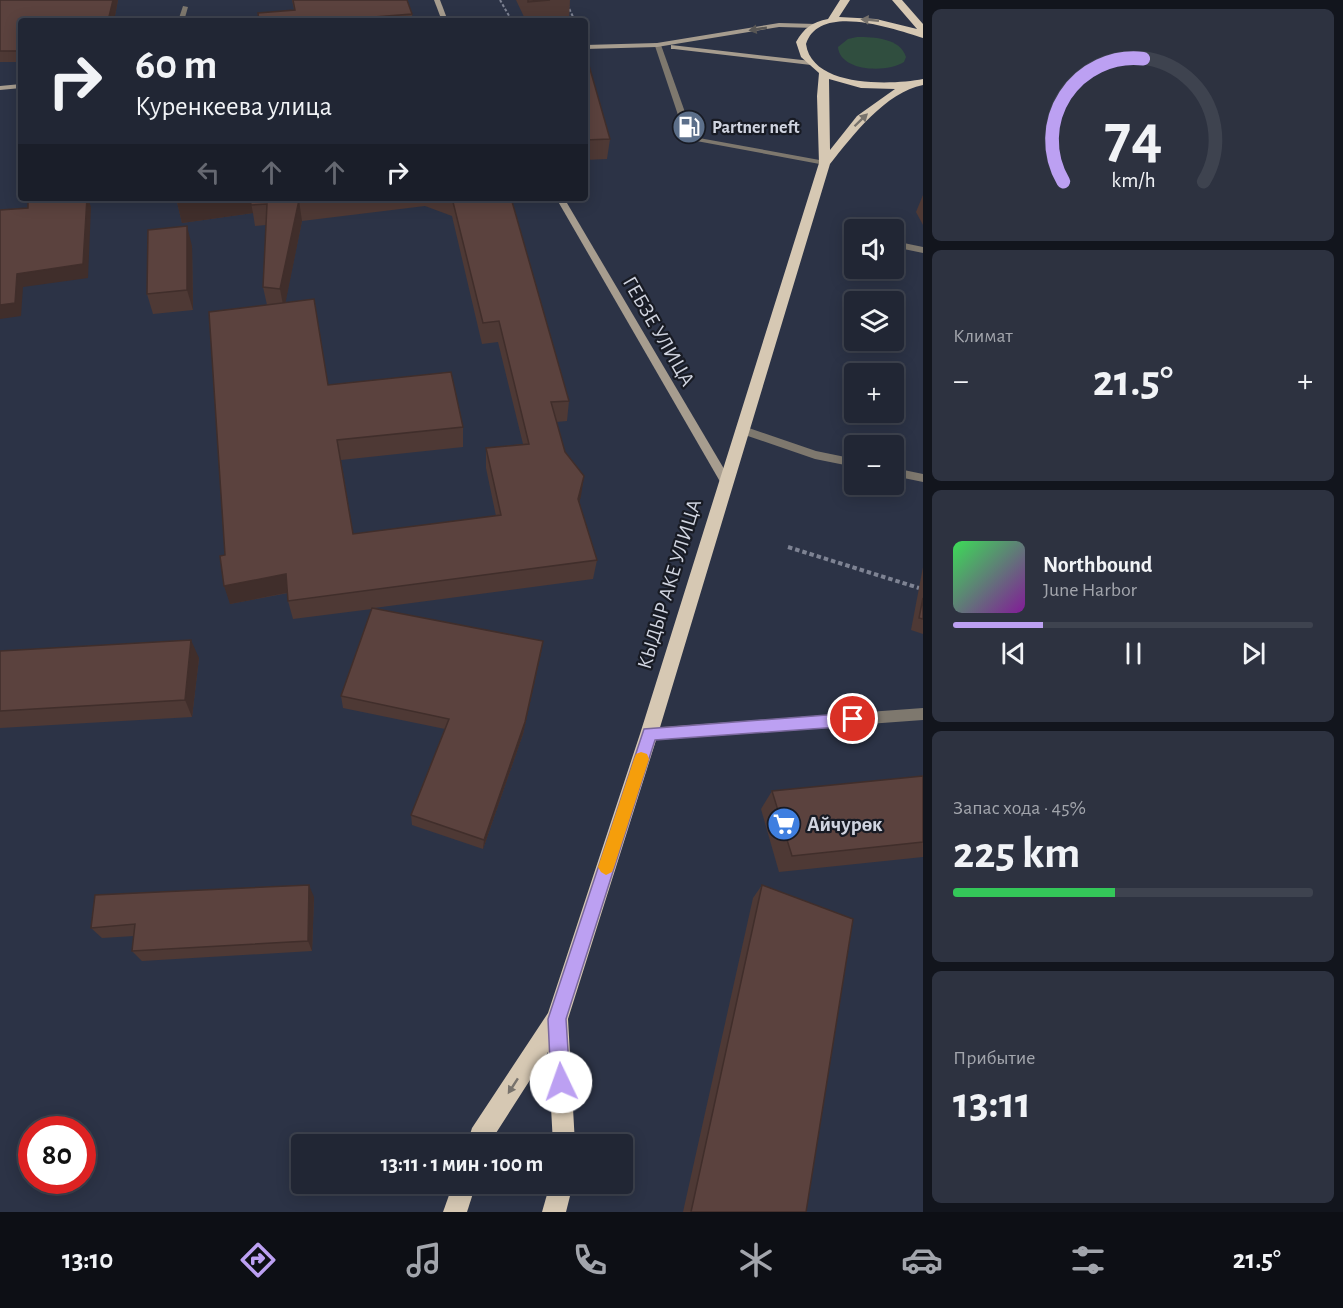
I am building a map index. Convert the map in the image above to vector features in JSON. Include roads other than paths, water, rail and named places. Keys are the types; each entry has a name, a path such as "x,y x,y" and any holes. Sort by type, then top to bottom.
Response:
{"highway":[{"path":"831,21 845,0"},
{"path":"897,0 923,30"},
{"path":"923,35 906,27 871,19 831,21 805,33 801,43 803,53 811,63 824,72 864,85 906,86 923,82"},
{"name":"КЫДЫР АКЕ УЛИЦА","path":"481,1134 557,1019 650,734 825,163 822,96 824,72"},
{"name":"КЫДЫР АКЕ УЛИЦА","path":"825,163 861,118 906,86"},
{"name":"КЫДЫР АКЕ УЛИЦА","path":"557,1019 563,1134"},
{"path":"455,1212 461,1194"},
{"path":"554,1212 559,1194"}],"main road":[{"path":"438,0 445,18"},
{"path":"588,47 657,45 779,25 816,26"},
{"path":"657,45 811,63"},
{"path":"0,88 18,86"},
{"name":"ГЕБЗЕ УЛИЦА","path":"562,201 726,482"}],"street":[{"path":"182,18 185,7"},
{"path":"657,45 682,115"},
{"path":"692,138 825,163"},
{"path":"904,246 923,250"},
{"path":"742,430 815,455 844,461"},
{"path":"904,474 923,478"},
{"path":"650,734 923,714"}],"place":[{"name":"Partner neft","path":"689,127"},
{"name":"Айчурөк","path":"784,824"}]}
